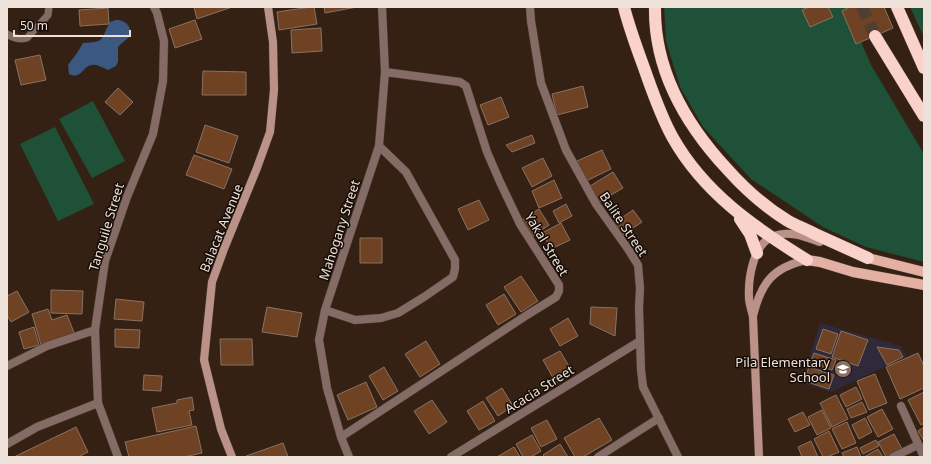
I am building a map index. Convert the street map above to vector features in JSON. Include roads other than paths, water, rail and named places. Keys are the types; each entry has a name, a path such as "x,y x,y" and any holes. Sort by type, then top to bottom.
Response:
{"highway":[{"path":"624,7 627,21 665,124 673,139 696,172 744,223 757,253"},
{"path":"655,7 656,27 665,71 683,110 706,145 736,179 770,209 788,221 868,258"},
{"path":"897,7 924,68"},
{"path":"875,36 924,116"},
{"path":"730,207 770,238 807,260"}],"main road":[{"path":"868,258 924,272"},
{"path":"807,260 820,262 853,272 924,285"}],"street":[{"name":"Tanguile Street","path":"118,457 98,403 94,330 105,261 127,197 153,134 163,81 164,41 154,7"},
{"name":"Balacat Avenue","path":"232,457 221,429 204,360 212,282 270,132 274,82 273,42 268,7"},
{"name":"Mahogany Street","path":"349,457 340,437 328,388 319,340 325,310 379,146 385,72 382,7"},
{"name":"Balite Street","path":"530,7 530,21 541,83 566,150 596,204 638,265 640,288 641,370 643,387 678,457"},
{"name":"Yakal Street","path":"340,437 556,297 559,291 559,285 520,224 500,182 487,152 466,86 460,82 385,72"},
{"path":"325,310 355,320 381,318 398,313 453,277 455,260 406,172 379,146"},
{"path":"759,457 753,316 749,300 752,267 757,253 770,238 777,235 795,235 813,239 868,258"},
{"path":"753,316 759,296 772,275 793,263 807,260"},
{"path":"7,366 47,346 94,330"},
{"name":"Acacia Street","path":"451,457 640,341"},
{"path":"7,444 37,427 98,403"},
{"path":"901,406 924,457"},
{"path":"598,457 659,418"},
{"path":"893,457 918,445"}],"lane":[{"path":"7,34 22,40 27,38 48,15 49,7"}],"water":[{"path":"116,20 123,21 128,25 130,34 128,38 118,47 118,62 116,66 108,70 92,65 77,75 69,74 68,65 83,43 99,41 110,22"}],"tunnel":[{"path":"862,7 875,36"}],"place":[{"name":"Pila Elementary School","path":"843,369"}]}
